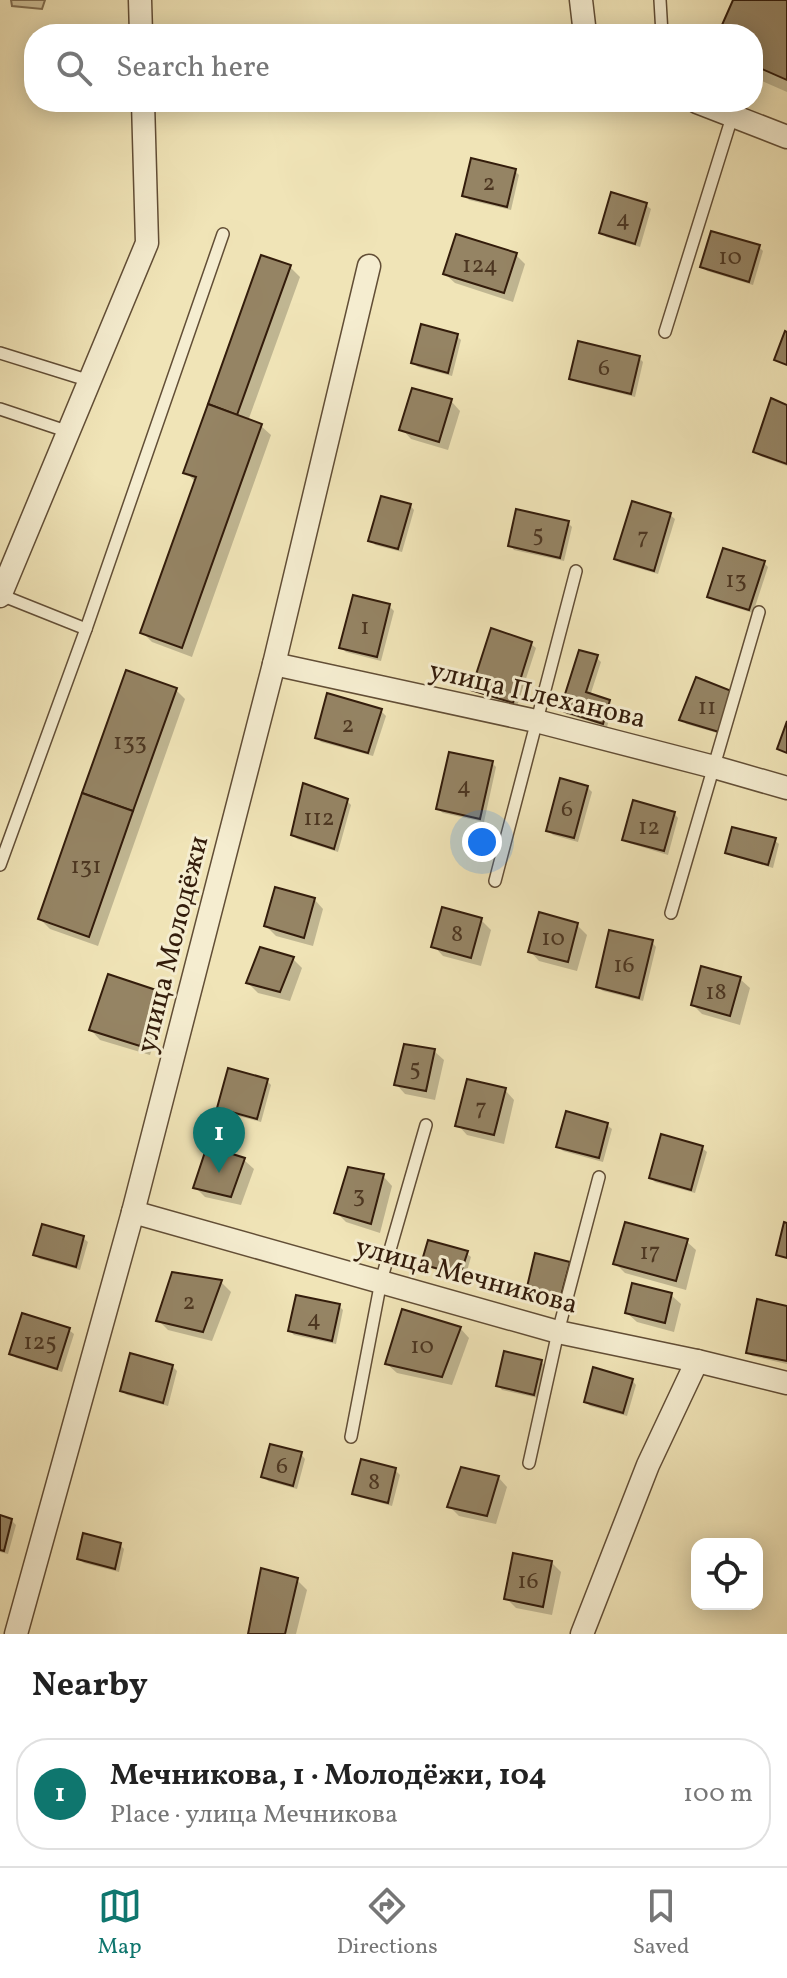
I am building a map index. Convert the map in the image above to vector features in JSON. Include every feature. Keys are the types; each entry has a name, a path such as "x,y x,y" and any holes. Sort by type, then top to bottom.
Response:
{"street":[{"path":"140,0 141,24"},
{"path":"581,0 584,24"},
{"path":"0,596 147,243 143,112"},
{"path":"720,112 787,137"},
{"name":"улица Молодёжи","path":"16,1634 133,1212 274,664 369,266"},
{"name":"улица Плеханова","path":"274,664 536,721 787,788"},
{"name":"улица Мечникова","path":"133,1212 558,1332 787,1383"},
{"path":"582,1634 648,1465 697,1361"}],"lane":[{"path":"660,0 661,24"},
{"path":"665,332 732,117"},
{"path":"0,865 86,629 223,234"},
{"path":"0,353 90,381"},
{"path":"0,409 69,432"},
{"path":"495,881 576,571"},
{"path":"0,596 86,629"},
{"path":"671,913 759,612"},
{"path":"351,1437 381,1281 426,1125"},
{"path":"529,1463 558,1332 599,1177"}],"shaded area":[{"path":"11,0 45,0 42,9 12,6"}],"building":[{"path":"733,0 787,0 787,80 763,69 763,24 722,24"},
{"path":"471,158 516,169 507,207 462,196"},
{"path":"611,192 647,203 635,244 599,233"},
{"path":"711,231 760,245 749,282 700,267"},
{"path":"456,234 517,253 504,293 443,274"},
{"path":"261,255 291,265 237,415 208,404"},
{"path":"421,324 458,334 448,373 411,363"},
{"path":"787,332 787,365 774,360"},
{"path":"578,341 640,356 631,394 569,379"},
{"path":"412,388 452,399 439,442 399,430"},
{"path":"771,398 787,405 787,464 753,452"},
{"path":"208,404 262,424 182,648 140,633 196,477 183,473"},
{"path":"381,496 411,504 398,549 368,541"},
{"path":"632,501 671,513 654,571 614,559"},
{"path":"516,509 569,521 560,558 508,546"},
{"path":"723,548 765,561 749,610 707,597"},
{"path":"353,595 390,604 377,657 339,648"},
{"path":"491,628 532,642 513,703 471,690"},
{"path":"579,650 598,655 586,692 610,700 603,724 560,710"},
{"path":"126,670 177,688 133,811 82,793"},
{"path":"696,677 734,692 719,732 679,720"},
{"path":"327,693 382,709 368,753 315,738"},
{"path":"787,721 787,753 777,749"},
{"path":"449,752 493,761 480,819 436,809"},
{"path":"560,778 588,786 574,838 546,831"},
{"path":"303,783 348,799 334,849 291,835"},
{"path":"82,793 133,811 89,937 38,919"},
{"path":"633,800 675,812 664,851 622,840"},
{"path":"732,827 776,838 768,865 725,853"},
{"path":"275,887 315,898 304,938 264,926"},
{"path":"442,907 482,918 471,958 431,947"},
{"path":"539,912 578,923 568,962 528,952"},
{"path":"609,930 653,940 639,998 596,987"},
{"path":"260,947 294,957 280,992 246,983"},
{"path":"701,966 741,977 730,1016 691,1005"},
{"path":"108,974 159,991 140,1046 89,1030"},
{"path":"404,1044 435,1049 426,1091 394,1085"},
{"path":"228,1068 268,1079 257,1119 217,1108"},
{"path":"467,1079 506,1088 494,1135 455,1126"},
{"path":"566,1111 608,1123 599,1158 556,1147"},
{"path":"661,1134 703,1146 691,1190 649,1178"},
{"path":"207,1146 245,1158 231,1197 193,1188"},
{"path":"348,1167 384,1174 371,1224 334,1213"},
{"path":"625,1222 688,1239 676,1281 613,1264"},
{"path":"784,1222 787,1223 787,1258 776,1255"},
{"path":"42,1224 84,1236 76,1267 33,1255"},
{"path":"428,1240 468,1251 460,1275 421,1264"},
{"path":"535,1253 570,1262 561,1296 527,1287"},
{"path":"172,1272 222,1280 203,1332 156,1321"},
{"path":"632,1283 672,1293 665,1323 625,1313"},
{"path":"296,1295 340,1304 332,1341 288,1331"},
{"path":"757,1299 787,1306 787,1361 746,1353"},
{"path":"402,1309 461,1327 442,1377 385,1364"},
{"path":"22,1313 70,1328 57,1369 9,1354"},
{"path":"504,1351 542,1360 534,1395 496,1386"},
{"path":"130,1353 173,1365 163,1403 120,1391"},
{"path":"593,1367 633,1379 623,1413 584,1402"},
{"path":"270,1444 302,1452 293,1486 261,1477"},
{"path":"361,1459 396,1468 388,1503 352,1494"},
{"path":"461,1467 499,1476 487,1516 447,1507"},
{"path":"0,1515 12,1519 4,1551 0,1550"},
{"path":"83,1533 121,1543 115,1569 77,1559"},
{"path":"513,1553 552,1561 543,1607 504,1599"},
{"path":"261,1568 298,1578 285,1634 248,1634"}],"place":[{"name":"Мечникова, 1 · Молодёжи, 104","path":"219,1173"}]}
